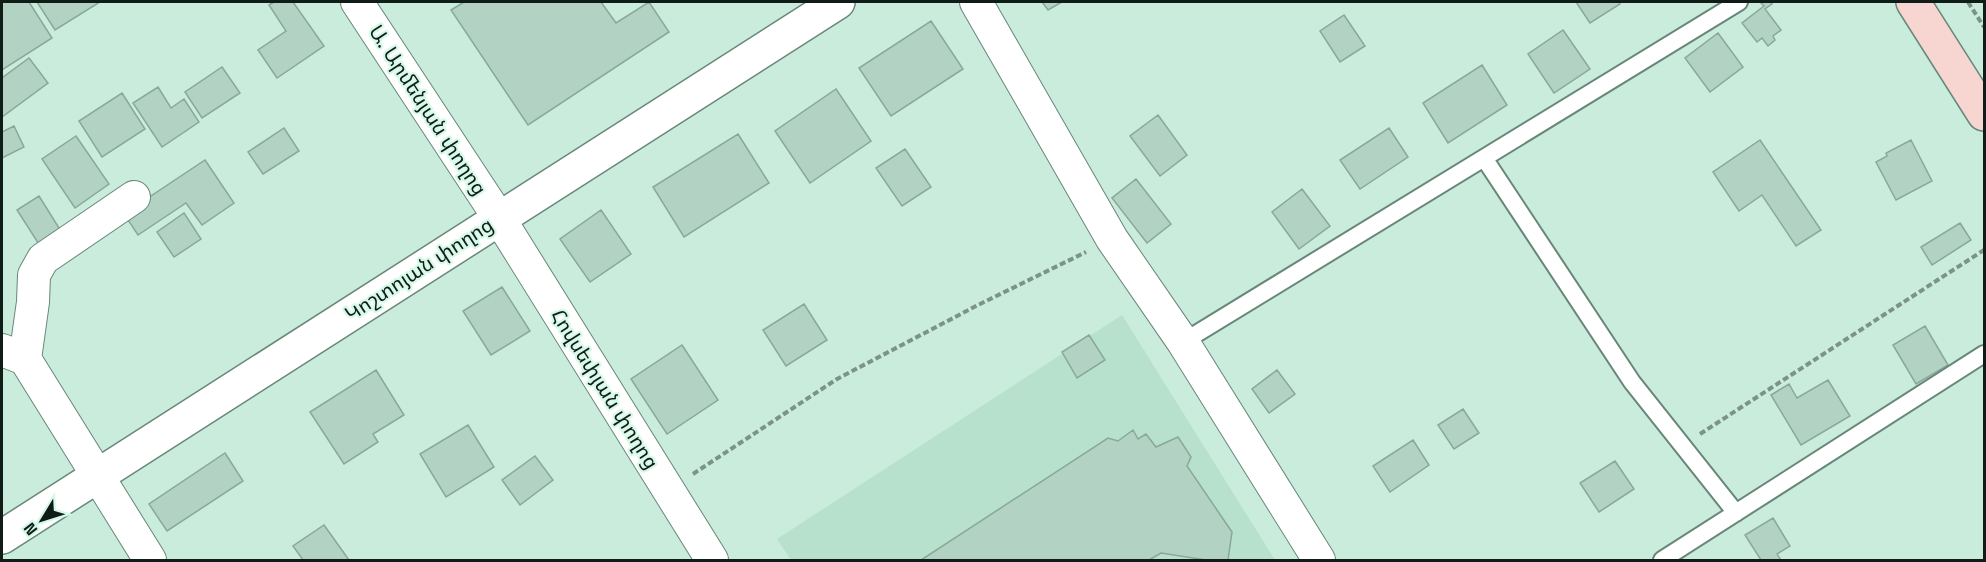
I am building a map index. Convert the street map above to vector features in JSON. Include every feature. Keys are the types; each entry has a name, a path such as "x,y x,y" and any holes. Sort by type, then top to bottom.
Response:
{"main road":[{"path":"1913,2 1984,114"}],"street":[{"name":"Ա. Արմենյան փողոց","path":"357,2 499,218"},
{"name":"Կոշտոյան փողոց","path":"2,537 838,2"},
{"path":"976,2 1112,239 1183,342 1319,561"},
{"path":"134,196 43,259 34,275 33,302 13,354 96,475 150,561"},
{"name":"Հովսեփյան փողոց","path":"499,218 712,561"}],"lane":[{"path":"1183,342 1739,2"},
{"path":"1484,158 1632,382 1736,513"},
{"path":"1662,561 1984,354"}],"path":[{"path":"1968,2 1984,27"},
{"path":"668,491 837,379 978,305 1112,239"},
{"path":"1682,445 1984,250"}],"shaded area":[{"path":"1122,315 1275,560 791,560 777,539"}],"building":[{"path":"2,2 29,2 52,38 2,70"},
{"path":"37,2 100,2 55,30"},
{"path":"274,2 293,2 324,46 277,78 258,50 286,31 269,5"},
{"path":"464,2 601,2 616,23 649,2 669,32 528,125 451,10"},
{"path":"1042,2 1062,2 1048,10"},
{"path":"1576,2 1619,2 1620,4 1590,23"},
{"path":"1760,2 1772,4 1765,9 1781,30 1773,36 1775,40 1768,46 1762,38 1757,42 1742,23 1764,6"},
{"path":"1344,15 1365,46 1340,62 1320,31"},
{"path":"931,21 963,69 891,116 859,68"},
{"path":"1563,30 1590,69 1554,93 1528,54"},
{"path":"1718,33 1743,67 1710,92 1685,58"},
{"path":"29,58 48,83 2,117 2,78"},
{"path":"1482,65 1507,105 1448,143 1423,103"},
{"path":"222,67 240,93 202,118 185,92"},
{"path":"158,87 171,108 184,99 199,122 162,147 133,103"},
{"path":"836,89 871,141 810,183 775,131"},
{"path":"122,93 145,129 102,157 79,121"},
{"path":"1158,115 1187,155 1160,176 1130,136"},
{"path":"14,126 24,147 2,158 2,132"},
{"path":"284,128 299,151 263,174 248,152"},
{"path":"1389,128 1408,157 1360,189 1340,160"},
{"path":"738,134 769,183 684,237 653,187"},
{"path":"76,136 109,184 75,208 42,159"},
{"path":"1760,140 1821,230 1796,246 1762,195 1739,211 1713,172"},
{"path":"1911,140 1932,181 1896,200 1876,162 1887,156 1886,153"},
{"path":"905,149 931,187 902,206 876,168"},
{"path":"205,160 234,203 202,225 186,203 138,235 124,214"},
{"path":"1136,179 1171,224 1147,243 1112,198"},
{"path":"1302,189 1330,226 1299,249 1272,212"},
{"path":"39,196 64,236 42,249 17,210"},
{"path":"601,210 631,254 590,282 560,239"},
{"path":"184,213 201,239 174,257 157,232"},
{"path":"1960,223 1971,240 1932,265 1921,247"},
{"path":"502,287 530,331 491,355 463,311"},
{"path":"804,304 827,340 786,366 763,330"},
{"path":"1925,326 1948,365 1916,384 1893,345"},
{"path":"1089,335 1105,360 1077,378 1062,352"},
{"path":"682,345 718,400 667,434 631,379"},
{"path":"376,370 404,415 373,434 378,442 344,464 310,412"},
{"path":"1277,370 1295,394 1269,413 1252,389"},
{"path":"1828,380 1850,416 1801,445 1771,395 1789,384 1797,398"},
{"path":"1463,409 1479,433 1454,449 1438,425"},
{"path":"468,425 494,467 446,497 420,454"},
{"path":"1133,430 1138,439 1146,434 1156,447 1178,437 1191,457 1187,466 1232,532 1228,560 1206,560 1161,553 1149,560 921,560 1108,438 1118,441"},
{"path":"1413,440 1429,465 1390,492 1373,466"},
{"path":"225,453 243,481 167,531 149,504"},
{"path":"535,456 553,480 520,505 502,480"},
{"path":"1615,461 1634,489 1599,512 1580,483"},
{"path":"1773,518 1790,546 1777,554 1781,560 1761,560 1745,535"},
{"path":"324,525 349,560 303,560 293,546"}]}
